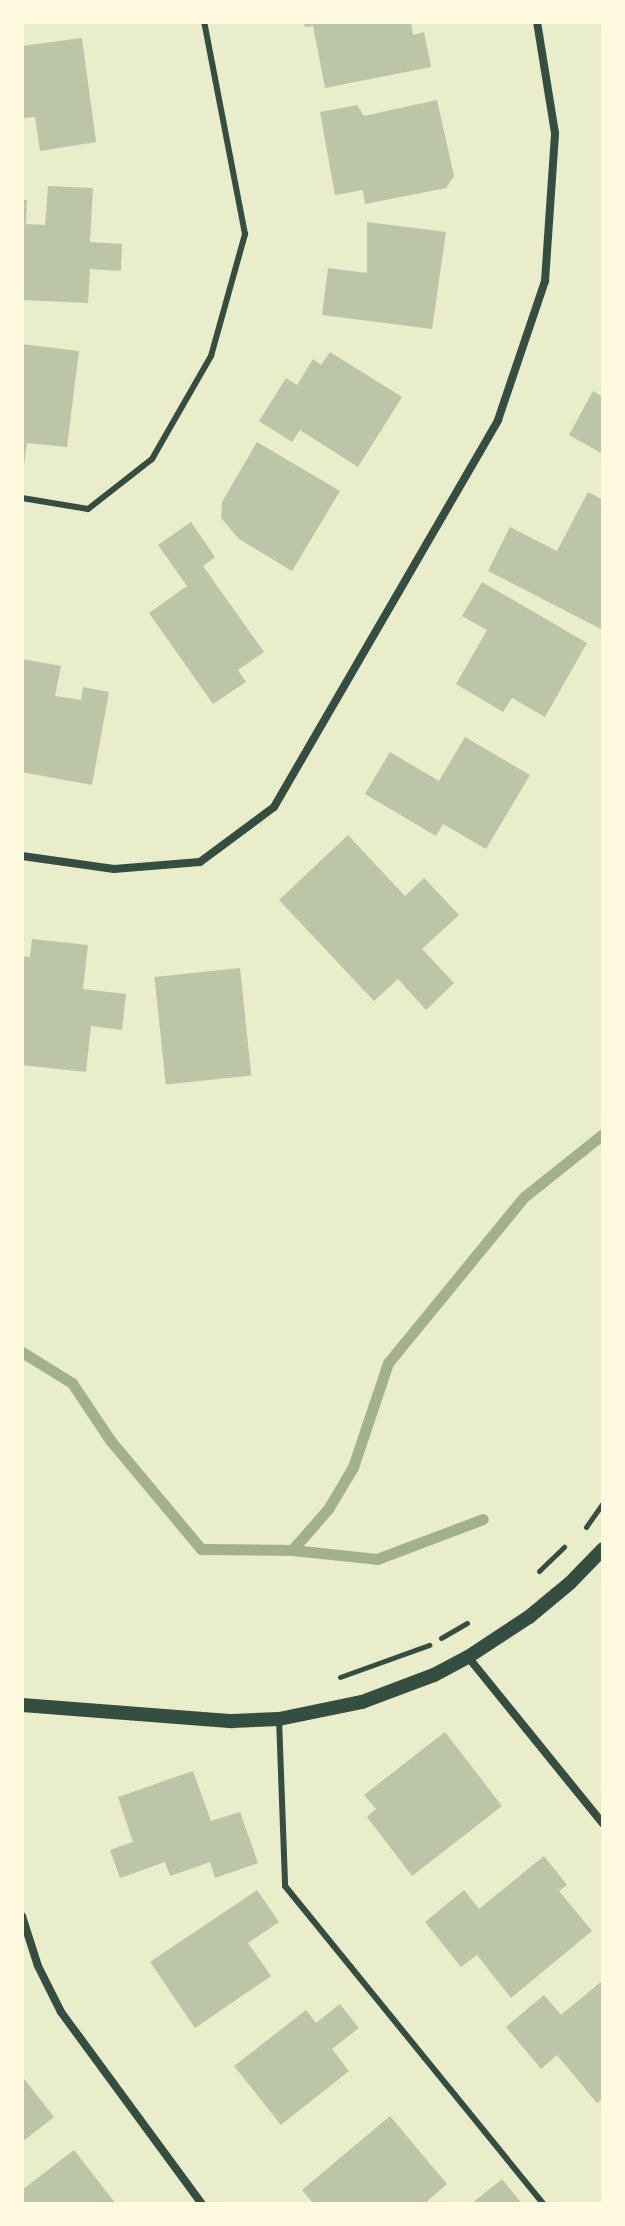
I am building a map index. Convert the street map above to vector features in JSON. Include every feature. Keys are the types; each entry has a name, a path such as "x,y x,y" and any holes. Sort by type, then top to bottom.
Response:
{"street":[{"path":"22,856 114,869 200,862 274,807 498,420 545,281 555,133 537,22"},
{"path":"22,1705 178,1719 279,1719 383,1695 468,1657 529,1617 570,1583 603,1549"},
{"path":"468,1657 603,1824"},
{"path":"22,1916 38,1966 61,2012 202,2204"}],"lane":[{"path":"22,498 88,509 152,459 211,356 245,234 204,22"},
{"path":"279,1719 285,1886 543,2204"}],"path":[{"path":"577,1535 603,1503"},
{"path":"536,1574 567,1545"},
{"path":"326,1680 431,1645 479,1616"}],"building":[{"path":"304,22 411,22 413,35 424,32 431,67 325,88 313,26 305,27"},
{"path":"82,38 96,142 40,151 35,117 22,118 22,46"},
{"path":"437,100 454,176 446,188 365,204 363,190 335,195 320,112 357,105 364,116"},
{"path":"48,186 93,188 90,242 122,244 121,271 90,269 88,303 22,300 22,200 27,200 26,224 45,225"},
{"path":"367,222 446,232 432,329 322,315 328,268 367,273"},
{"path":"22,344 79,351 67,447 27,443 24,465"},
{"path":"330,352 402,397 358,467 300,430 292,442 259,421 286,378 297,385 313,359 321,365"},
{"path":"593,391 603,397 603,454 569,435"},
{"path":"257,442 340,491 292,571 239,539 221,518 222,502"},
{"path":"588,492 603,500 603,630 488,571 510,527 557,551"},
{"path":"191,522 215,557 203,566 264,652 238,670 246,682 213,704 149,613 187,586 158,545"},
{"path":"482,582 587,643 545,717 512,698 503,712 456,684 487,630 462,616"},
{"path":"22,659 61,666 55,696 81,700 83,687 109,692 92,785 22,772"},
{"path":"465,737 530,775 486,849 443,824 436,836 365,794 390,752 439,781"},
{"path":"348,835 405,896 424,878 459,915 422,949 454,983 426,1010 398,979 374,1001 279,900"},
{"path":"32,939 88,945 83,989 126,994 122,1030 91,1026 86,1072 22,1065 22,956 30,957"},
{"path":"240,968 251,1075 166,1084 154,977"},
{"path":"445,1732 502,1806 412,1876 367,1817 376,1809 364,1795"},
{"path":"193,1771 211,1821 240,1812 258,1863 215,1878 210,1862 170,1876 165,1862 120,1878 110,1850 133,1842 118,1797"},
{"path":"544,1856 567,1885 559,1891 592,1931 511,1998 477,1955 461,1967 425,1922 464,1890 479,1909"},
{"path":"257,1890 279,1922 248,1943 271,1976 195,2028 150,1962"},
{"path":"603,1980 603,2099 597,2103 557,2055 541,2069 506,2027 544,1995 561,2015"},
{"path":"340,2004 359,2028 332,2049 349,2071 281,2125 234,2066 306,2010 316,2023"},
{"path":"22,2076 54,2117 22,2142"},
{"path":"390,2116 447,2184 424,2204 314,2204 302,2190"},
{"path":"74,2150 116,2204 22,2204 22,2190"},
{"path":"502,2179 522,2204 471,2204"}],"waterway":[{"path":"292,1550 328,1509 353,1467 388,1363 524,1197 603,1134"},
{"path":"22,1352 72,1383 110,1440 201,1549 292,1550 377,1559 483,1519"}]}
